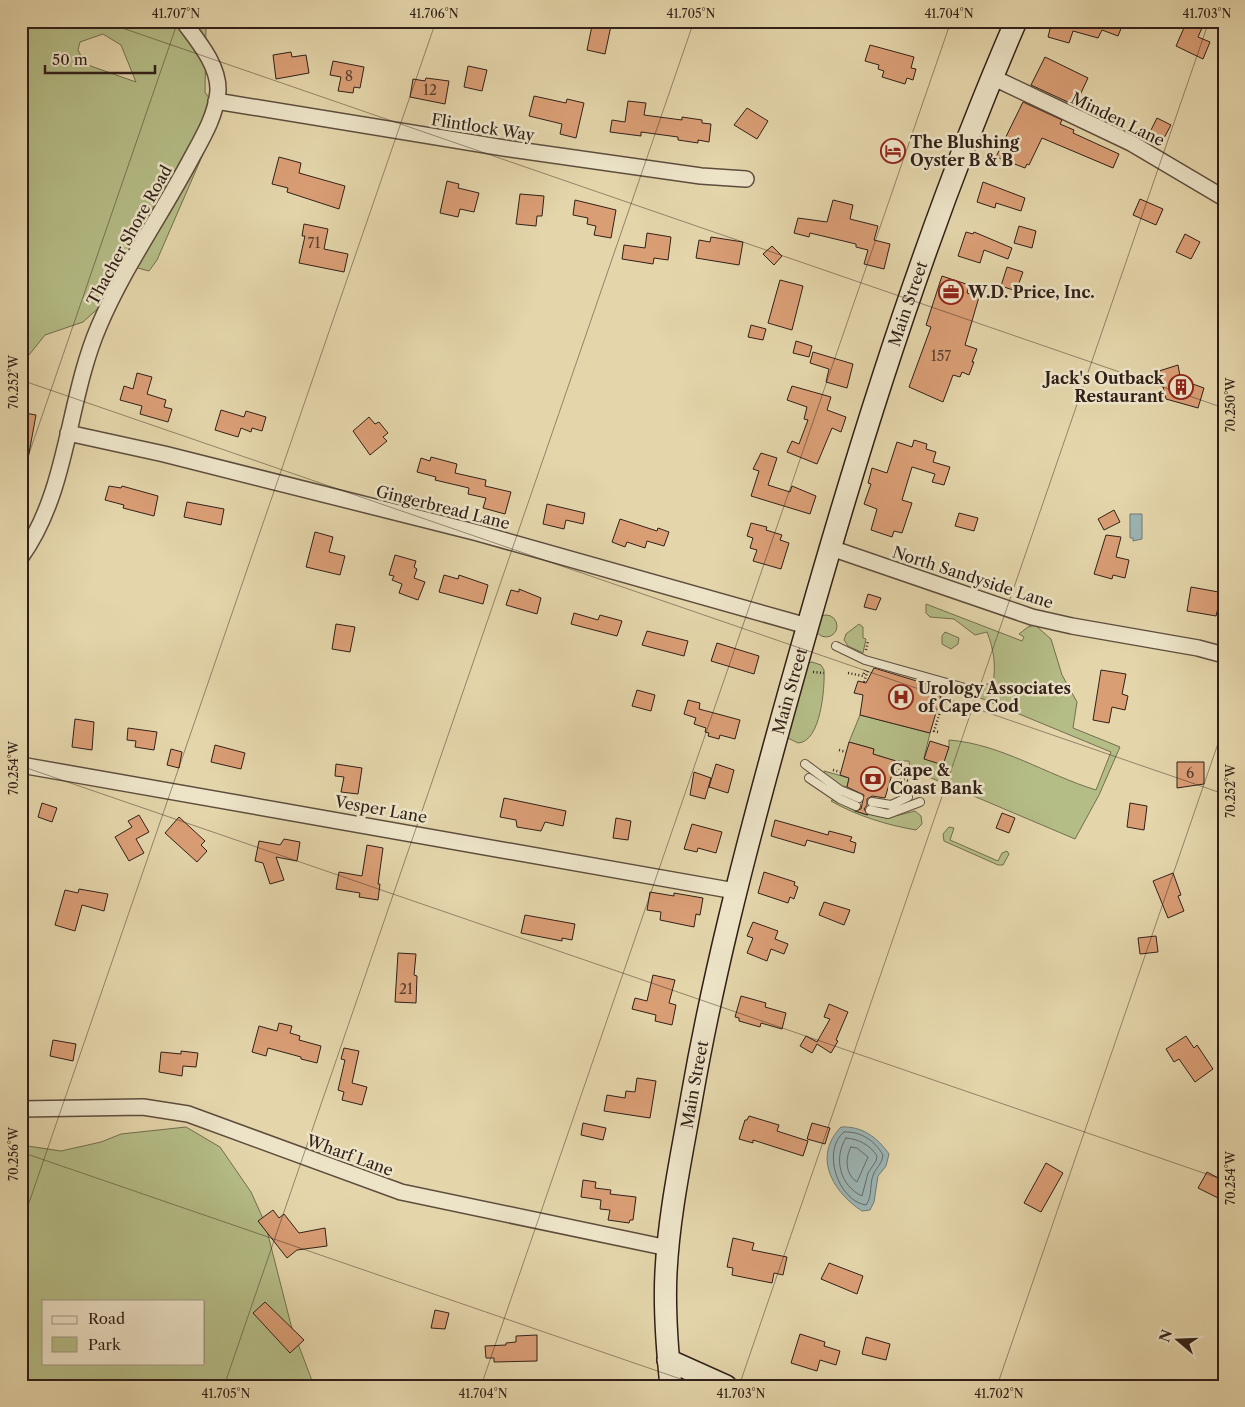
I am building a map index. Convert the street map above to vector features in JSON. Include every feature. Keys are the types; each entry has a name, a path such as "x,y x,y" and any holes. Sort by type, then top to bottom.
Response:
{"main road":[{"name":"Main Street","path":"671,1386 665,1317 671,1222 700,1047 735,891 807,626 919,271 958,160 1016,21"},
{"path":"668,1360 726,1386"}],"street":[{"name":"Thacher Shore Road","path":"21,557 35,535 49,503 82,371 99,326 118,286 180,180 205,132 216,101 217,83 212,67 183,21"},
{"name":"Minden Lane","path":"992,77 1131,143 1224,198"},
{"name":"Flintlock Way","path":"216,101 504,148 701,176 746,180"},
{"name":"Gingerbread Lane","path":"68,432 164,454 469,531 807,626"},
{"name":"North Sandyside Lane","path":"832,548 1032,617 1072,626 1198,648 1224,655"},
{"name":"Vesper Lane","path":"21,765 735,891"},
{"name":"Wharf Lane","path":"21,1109 143,1107 188,1114 401,1192 668,1248"}],"lane":[{"path":"836,646 865,660 972,690"},
{"path":"804,764 858,802 840,799 808,778"},
{"path":"908,797 891,805 871,806 888,814 920,802"}],"path":[{"path":"848,673 863,676 866,668 869,668 864,682"},
{"path":"810,671 824,673"},
{"path":"938,732 934,731 942,699 947,689"},
{"path":"942,699 965,713"},
{"path":"839,750 846,752"},
{"path":"896,772 901,769 912,774"},
{"path":"833,770 840,772"},
{"path":"897,778 909,781"}],"green space":[{"path":"21,21 197,21 206,27 205,92 220,115 157,260 149,271 134,267 124,285 83,322 45,335 21,365","holes":["103,34 121,45 136,82 85,64 78,50 80,42"]},
{"path":"926,604 1022,641 1024,637 1019,634 1028,627 1035,625 1051,639 1062,675 1077,702 1073,728 1120,747 1099,795 1075,839 910,769 909,761 896,761 873,754 874,749 849,742 860,715 930,733 924,758 949,747 949,740 968,743 987,747 1096,790 1111,752 978,697 980,684 993,684 994,658 987,632 975,635 954,619 930,617 926,613"},
{"path":"826,615 834,618 837,626 834,634 826,637 818,634 815,626 818,618"},
{"path":"859,624 863,627 863,638 866,639 863,653 848,646 844,640 846,634"},
{"path":"945,632 959,638 958,644 951,649 942,644 942,636"},
{"path":"812,662 821,665 824,670 824,688 820,712 812,734 806,740 798,743 786,737 807,663"},
{"path":"824,771 849,778 847,787 838,785 824,775"},
{"path":"834,799 855,811 867,815 869,813 891,817 915,811 921,816 922,824 916,830 883,823 831,801"},
{"path":"949,827 954,828 950,840 998,861 1002,853 1007,851 1009,854 1003,865 998,865 944,841 943,834"},
{"path":"186,1127 220,1147 251,1192 265,1223 291,1325 314,1386 21,1386 21,1145 61,1151 101,1142 121,1134"}],"water":[{"path":"1130,514 1142,514 1142,539 1133,541 1133,538 1130,538"},
{"path":"841,1127 856,1128 868,1134 879,1142 889,1154 886,1166 878,1176 874,1202 870,1210 862,1211 842,1194 830,1173 827,1162 828,1150 832,1138"}],"building":[{"path":"593,21 612,21 605,54 587,50"},
{"path":"1052,21 1124,21 1118,36 1102,30 1098,38 1073,31 1069,43 1048,37"},
{"path":"1187,21 1205,21 1198,37 1210,42 1203,59 1176,46"},
{"path":"870,45 914,57 911,68 916,69 913,80 907,78 905,84 882,77 884,71 878,69 879,65 865,61"},
{"path":"291,52 292,57 306,55 309,73 276,79 273,55"},
{"path":"1045,57 1088,78 1080,95 1075,92 1070,103 1031,85"},
{"path":"333,61 364,67 360,88 354,87 353,93 338,91 341,77 330,75"},
{"path":"468,66 487,70 482,91 464,87"},
{"path":"426,78 449,81 445,104 410,97 413,79 425,81"},
{"path":"534,96 566,103 567,99 584,103 576,138 560,134 562,124 529,116"},
{"path":"628,101 646,103 644,115 682,120 682,117 702,120 702,123 711,124 709,142 698,140 698,143 678,140 678,137 641,132 641,136 610,132 612,120 625,122"},
{"path":"1023,102 1062,120 1060,124 1074,130 1073,133 1119,154 1113,168 1042,138 1029,165 1027,164 1025,168 996,157"},
{"path":"747,108 768,121 757,139 734,125"},
{"path":"1157,118 1171,125 1164,138 1150,132"},
{"path":"279,157 301,163 299,173 345,186 339,209 287,192 288,188 272,184"},
{"path":"447,181 459,184 458,188 479,193 474,212 460,209 458,217 440,213"},
{"path":"983,182 1025,198 1021,211 996,203 995,208 977,202"},
{"path":"520,194 544,196 542,216 537,216 536,226 516,224"},
{"path":"1140,199 1163,209 1156,225 1133,215"},
{"path":"575,200 616,210 611,238 594,235 596,226 587,224 588,218 573,215"},
{"path":"833,200 853,205 850,219 878,226 874,240 890,244 884,269 864,264 868,250 856,247 856,244 810,233 809,237 794,233 798,218 827,222"},
{"path":"304,224 328,229 324,249 348,254 344,272 299,263 305,236 302,236"},
{"path":"1019,226 1036,231 1032,248 1014,243"},
{"path":"966,232 973,234 974,232 1012,248 1008,259 984,250 980,263 958,256"},
{"path":"647,233 671,237 668,260 654,258 653,264 622,259 624,245 645,248"},
{"path":"1185,234 1200,242 1191,259 1176,252"},
{"path":"711,237 743,242 739,265 696,258 699,240 710,242"},
{"path":"772,246 782,256 774,265 763,254"},
{"path":"1007,267 1023,272 1016,291 1001,286"},
{"path":"942,276 969,285 967,293 979,297 965,345 977,349 972,362 974,362 969,375 962,372 960,377 953,375 943,402 909,387 931,327 926,325"},
{"path":"780,280 803,286 792,330 768,323"},
{"path":"751,325 766,329 763,340 748,337"},
{"path":"796,341 812,346 809,357 793,353"},
{"path":"813,352 853,364 847,388 826,382 829,369 810,363"},
{"name":"Jack's Outback Restaurant","path":"1178,365 1180,376 1188,378 1187,382 1204,388 1198,408 1166,399 1159,371"},
{"path":"137,373 152,377 147,394 166,400 164,407 172,409 168,422 140,414 142,406 120,400 124,386 133,389"},
{"path":"792,386 831,397 827,410 846,417 841,432 832,428 817,464 787,452 792,441 799,444 808,420 804,419 807,407 787,400"},
{"path":"221,410 244,417 246,411 266,417 262,431 252,428 251,432 241,428 238,437 215,430"},
{"path":"25,413 36,415 27,464 21,463 21,433"},
{"path":"369,417 375,424 379,422 388,433 383,437 387,441 370,455 353,431"},
{"path":"914,440 927,444 926,449 936,452 933,462 950,467 944,485 932,482 935,474 912,467 902,500 912,503 902,533 894,531 892,537 871,530 877,509 864,504 871,484 868,483 872,468 887,473 897,442 912,447"},
{"path":"761,453 777,458 768,485 790,492 792,486 816,496 810,514 751,496 759,471 753,469"},
{"path":"431,457 457,464 455,473 486,480 485,486 511,492 505,514 483,508 486,498 468,494 469,488 435,480 436,477 417,472 421,458 430,461"},
{"path":"109,486 121,488 122,486 158,496 154,516 123,508 124,505 105,500"},
{"path":"187,502 224,509 221,525 184,517"},
{"path":"547,504 585,513 583,524 566,520 564,529 543,524"},
{"path":"1114,510 1120,522 1104,530 1098,519"},
{"path":"959,513 978,518 974,531 955,526"},
{"path":"620,519 657,531 658,528 669,532 664,546 647,541 645,548 627,542 625,547 612,542"},
{"path":"751,523 767,527 766,530 782,535 780,540 789,543 781,569 753,561 757,550 750,548 753,538 747,536"},
{"path":"315,532 333,537 329,552 345,556 340,575 306,567"},
{"path":"1106,535 1121,537 1116,557 1129,560 1125,578 1113,575 1112,579 1094,574"},
{"path":"395,555 416,561 414,567 417,569 414,578 425,582 418,600 399,593 402,584 392,580 394,576 389,575"},
{"path":"444,575 458,579 459,575 488,585 483,604 439,592"},
{"path":"1191,587 1224,593 1224,609 1218,608 1216,616 1187,611"},
{"path":"519,589 541,598 537,614 506,605 511,590 519,592"},
{"path":"868,594 881,598 876,610 864,607"},
{"path":"574,613 598,620 600,615 622,621 617,636 571,624"},
{"path":"336,624 355,627 350,652 332,649"},
{"path":"647,631 688,641 684,656 642,645"},
{"path":"717,643 759,656 754,674 711,661"},
{"name":"Urology Associates of Cape Cod","path":"874,668 943,689 930,733 860,715 863,695 854,693 858,681 866,683"},
{"path":"1101,670 1126,674 1122,694 1128,696 1125,710 1112,707 1109,723 1093,720"},
{"path":"637,690 655,695 651,711 632,706"},
{"path":"688,700 700,703 699,709 740,720 735,739 720,735 719,739 708,736 709,733 705,732 706,728 694,724 696,718 684,714"},
{"path":"75,719 94,722 92,750 72,747"},
{"path":"128,728 157,732 154,750 135,747 136,741 127,740"},
{"path":"930,741 949,747 943,765 924,759"},
{"name":"Cape & Coast Bank","path":"849,742 874,749 873,754 896,761 885,798 872,796 867,799 867,805 864,809 868,815 855,811 861,809 864,795 847,787 849,778 840,775"},
{"path":"215,745 245,753 241,769 211,762"},
{"path":"171,749 182,752 179,768 167,765"},
{"path":"1177,762 1204,762 1204,784 1177,788"},
{"path":"336,764 362,768 358,794 341,792 344,777 335,776"},
{"path":"716,764 734,770 728,793 709,787"},
{"path":"694,772 711,778 705,799 690,795"},
{"path":"504,798 566,811 563,826 545,822 541,831 517,827 516,820 500,817"},
{"path":"42,803 57,808 52,822 38,817"},
{"path":"1130,803 1147,806 1144,830 1127,827"},
{"path":"1002,813 1015,818 1009,833 996,828"},
{"path":"139,815 149,832 136,839 144,853 129,861 115,837 132,827 128,821"},
{"path":"179,817 205,841 201,845 207,851 197,862 165,833"},
{"path":"616,818 631,821 628,840 613,838"},
{"path":"775,820 828,835 829,831 852,837 850,841 856,843 854,853 807,840 805,846 771,836"},
{"path":"692,824 722,832 716,853 698,848 697,852 684,849"},
{"path":"284,839 300,842 297,861 276,857 284,880 270,884 263,863 255,861 259,841 280,845"},
{"path":"367,845 383,848 378,884 380,884 378,900 359,897 360,893 336,889 339,872 362,876"},
{"path":"764,872 795,882 794,885 798,887 794,899 790,897 788,903 758,893"},
{"path":"1173,873 1181,895 1178,896 1184,911 1168,918 1153,881"},
{"path":"79,889 108,894 104,911 82,905 75,931 55,925 65,890 78,893"},
{"path":"650,892 674,896 674,893 703,898 700,915 696,914 694,927 660,920 661,912 647,910"},
{"path":"824,902 850,910 844,925 819,915"},
{"path":"525,915 575,924 572,940 562,938 562,941 521,933"},
{"path":"753,922 778,931 775,939 788,944 784,954 771,949 767,961 747,953 753,938 747,936"},
{"path":"1156,936 1158,952 1140,954 1138,938"},
{"path":"398,953 416,954 414,975 417,976 416,1003 395,1002"},
{"path":"653,975 675,980 669,1003 676,1005 672,1025 655,1021 656,1015 632,1009 635,998 647,1001"},
{"path":"741,996 766,1003 765,1007 786,1013 782,1029 761,1023 760,1027 739,1021 739,1018 735,1017"},
{"path":"829,1004 848,1012 836,1040 838,1041 831,1053 817,1044 812,1053 800,1046 806,1036 817,1042 830,1019 824,1017"},
{"path":"279,1023 292,1026 290,1033 300,1036 299,1040 321,1046 317,1063 268,1048 266,1056 252,1052 259,1026 277,1031"},
{"path":"1186,1036 1194,1048 1197,1045 1213,1069 1195,1082 1179,1059 1174,1062 1166,1049"},
{"path":"53,1040 76,1044 73,1061 50,1056"},
{"path":"344,1048 359,1051 352,1083 367,1087 362,1105 342,1100 344,1092 338,1090 345,1060 341,1059"},
{"path":"181,1051 198,1053 196,1067 183,1066 182,1076 159,1072 161,1052 181,1054"},
{"path":"637,1078 656,1081 650,1118 604,1111 607,1095 625,1098 626,1091 635,1092"},
{"path":"749,1116 779,1125 777,1131 808,1141 803,1156 753,1140 753,1143 739,1139 745,1120"},
{"path":"583,1123 606,1128 603,1140 581,1135"},
{"path":"812,1123 830,1128 825,1144 807,1139"},
{"path":"1046,1163 1063,1173 1041,1212 1024,1203"},
{"path":"1207,1172 1224,1181 1224,1201 1198,1188"},
{"path":"583,1180 596,1182 595,1188 611,1190 610,1194 636,1197 633,1220 630,1220 629,1223 608,1220 610,1210 600,1209 601,1200 581,1197"},
{"path":"273,1210 279,1218 284,1214 299,1233 325,1228 327,1246 297,1250 287,1258 258,1221"},
{"path":"733,1238 754,1243 752,1250 787,1257 783,1275 774,1273 772,1283 732,1275 733,1268 727,1267"},
{"path":"829,1263 863,1276 857,1294 821,1279"},
{"path":"265,1302 304,1340 290,1353 253,1313"},
{"path":"435,1310 449,1313 445,1329 431,1328"},
{"path":"800,1334 825,1342 824,1346 840,1351 836,1365 820,1360 817,1371 791,1363"},
{"path":"537,1335 537,1361 494,1362 494,1358 486,1358 485,1346 506,1345 506,1343 516,1342 516,1336"},
{"path":"866,1337 890,1344 886,1360 862,1354"}],"place":[{"name":"The Blushing Oyster B & B","path":"893,151"},
{"name":"W.D. Price, Inc.","path":"951,292"},
{"name":"Jack's Outback Restaurant","path":"1181,387"},
{"name":"Urology Associates of Cape Cod","path":"901,697"},
{"name":"Cape & Coast Bank","path":"873,779"}]}
